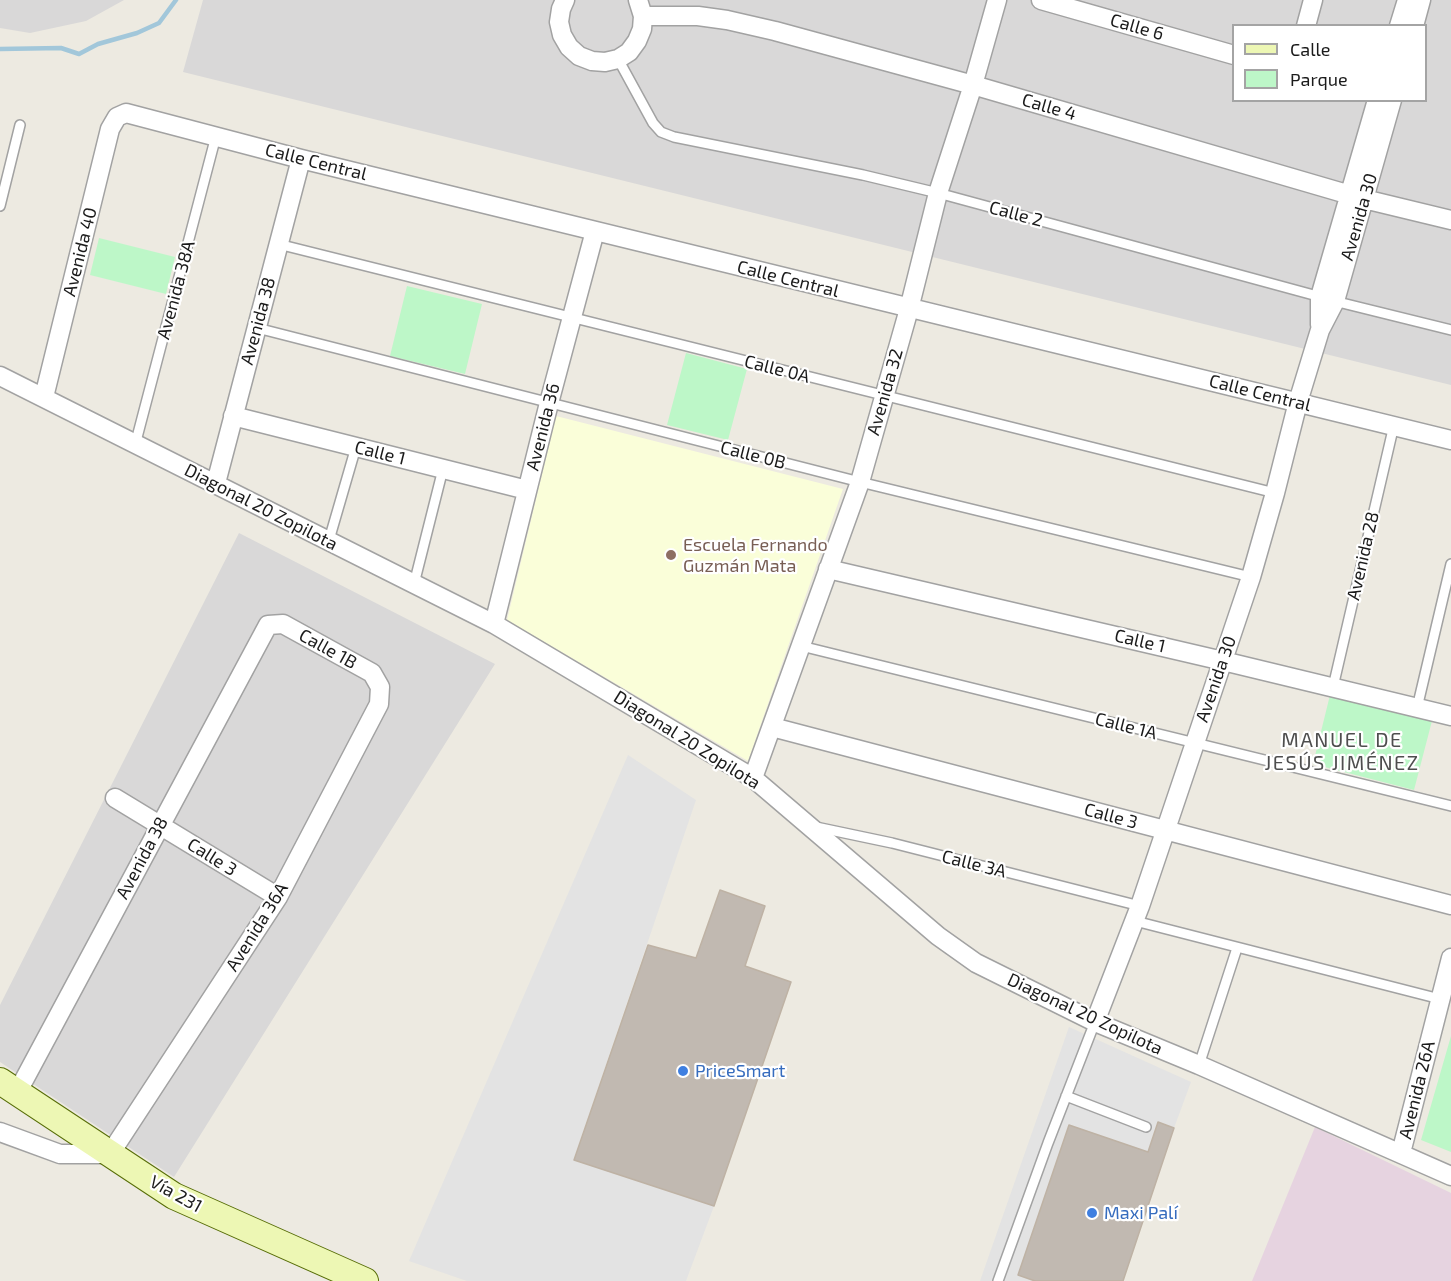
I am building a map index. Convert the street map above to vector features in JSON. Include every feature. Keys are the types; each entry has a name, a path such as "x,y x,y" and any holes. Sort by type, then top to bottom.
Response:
{"main road":[{"name":"Vía 231","path":"9,1087 174,1196 365,1281"}],"street":[{"path":"565,0 559,22 562,35 569,47 579,56 592,61 605,62 629,52 638,41 642,29 640,8"},
{"name":"Avenida 32","path":"753,778 860,482 909,309 938,193 973,85 997,0"},
{"name":"Calle 6","path":"1041,0 1232,54"},
{"path":"1307,24 1313,0"},
{"path":"1400,24 1407,0"},
{"path":"1415,24 1421,0"},
{"name":"Calle 4","path":"640,8 727,20 775,31 973,85 1357,196 1451,220"},
{"name":"Avenida 30","path":"1095,1022 1138,914 1251,577 1357,196 1377,102"},
{"name":"Avenida 30","path":"1357,196 1391,102"},
{"name":"Calle Central","path":"126,113 301,159 1451,440"},
{"name":"Avenida 40","path":"44,397 110,129 117,117 126,113"},
{"name":"Avenida 38","path":"216,483 301,159"},
{"name":"Avenida 36","path":"494,624 595,231"},
{"name":"Diagonal 20 Zopilota","path":"0,376 494,624 753,778 938,936 976,963 1095,1022 1199,1065 1451,1176"},
{"name":"Calle 1","path":"233,416 527,490"},
{"name":"Calle 1","path":"828,569 1451,716"},
{"name":"Calle 1B","path":"268,625 283,624 300,632 372,674 380,687"},
{"name":"Avenida 38","path":"9,1087 160,825 268,625"},
{"name":"Avenida 36A","path":"110,1154 278,897 379,704 380,687"},
{"name":"Calle 3","path":"772,727 1451,905"},
{"name":"Calle 3","path":"115,798 278,897"},
{"name":"Avenida 26A","path":"1401,1153 1451,957"},
{"path":"0,1132 60,1155 110,1154"}],"lane":[{"name":"Calle 2","path":"618,58 654,123 661,132 674,137 863,175 938,193 1451,330"},
{"path":"0,206 20,125"},
{"name":"Avenida 38A","path":"135,445 216,136"},
{"name":"Calle 0A","path":"278,244 1275,493"},
{"name":"Calle 0B","path":"256,328 860,482 1251,577"},
{"name":"Avenida 28","path":"1333,687 1394,425"},
{"path":"328,540 356,447"},
{"path":"414,584 443,469"},
{"path":"1417,708 1451,564"},
{"name":"Calle 1A","path":"801,646 1451,806"},
{"name":"Calle 3A","path":"807,825 892,843 1138,914 1237,948 1440,999"},
{"path":"1199,1065 1237,948"},
{"path":"998,1281 1095,1022"},
{"path":"1066,1096 1146,1127"}],"shaded area":[{"path":"0,0 124,0 86,21 30,33 0,28"},
{"path":"203,0 1451,0 1451,385 183,72"},
{"name":"Escuela Fernando Guzmán Mata","path":"556,416 843,489 748,761 507,620"},
{"path":"239,533 495,664 174,1177 0,1062 0,1005"},
{"path":"628,755 696,800 574,1159 714,1206 686,1281 467,1281 409,1261"},
{"path":"1069,1027 1191,1082 1174,1128 1157,1123 1148,1152 1069,1125 1018,1275 1035,1281 980,1281"},
{"path":"1315,1127 1451,1193 1451,1281 1252,1281"}],"green space":[{"path":"99,238 175,257 166,294 90,275"},
{"path":"407,286 482,304 465,374 390,356"},
{"path":"686,353 747,369 728,440 667,425"},
{"path":"1331,691 1433,717 1414,790 1313,764"},
{"path":"1451,1036 1451,1152 1421,1140"}],"building":[{"name":"PriceSmart","path":"720,890 765,906 745,966 791,982 714,1206 574,1160 648,945 696,958"},
{"name":"Maxi Palí","path":"1158,1122 1174,1128 1123,1281 1035,1281 1018,1275 1069,1125 1148,1152"}],"waterway":[{"path":"0,49 61,48 79,54 98,44 137,33 159,23 176,0"}],"place":[{"name":"Escuela Fernando Guzmán Mata","path":"671,555"},
{"name":"PriceSmart","path":"683,1071"},
{"name":"Maxi Palí","path":"1092,1213"}],"district":[{"name":"MANUEL DE JESÚS JIMÉNEZ","path":"1342,752"}]}
